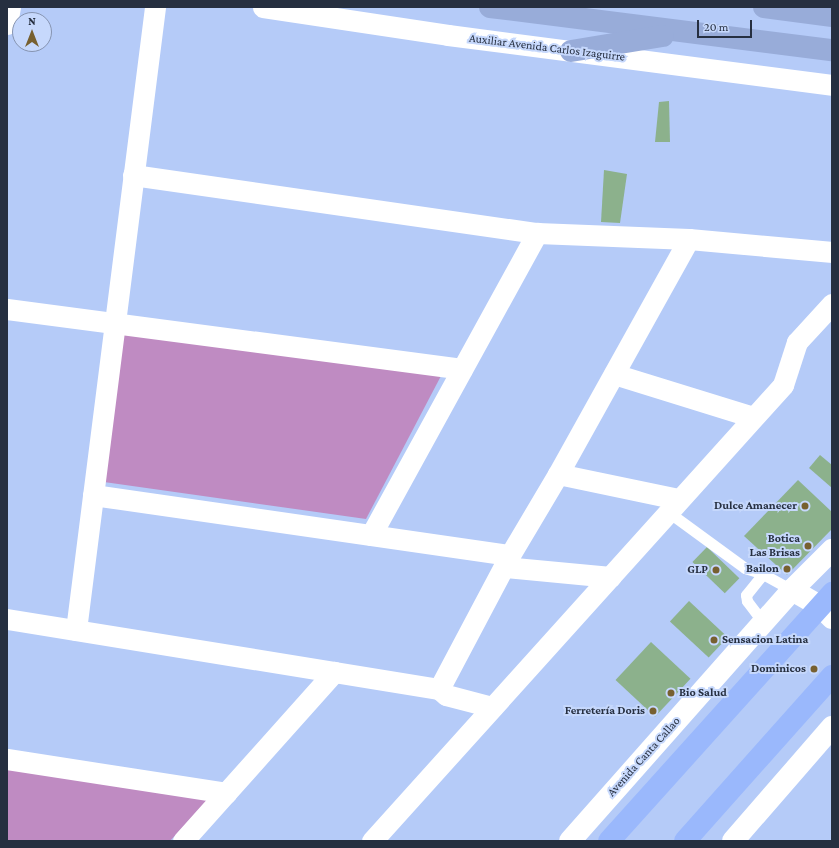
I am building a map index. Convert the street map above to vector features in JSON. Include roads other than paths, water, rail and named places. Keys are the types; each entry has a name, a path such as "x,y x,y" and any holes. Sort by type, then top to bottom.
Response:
{"highway":[{"path":"609,841 828,606"},
{"path":"685,841 832,676"}],"main road":[{"path":"490,7 832,50"},
{"path":"764,7 832,16"},
{"path":"571,51 687,32"},
{"name":"Avenida Canta Callao","path":"570,841 763,622 792,590 832,550"},
{"path":"792,590 828,606"},
{"path":"733,841 832,727"}],"street":[{"path":"7,24 10,7"},
{"path":"76,630 155,7"},
{"name":"Auxiliar Avenida Carlos Izaguirre","path":"263,7 571,51 832,85"},
{"path":"133,175 537,233 689,239 832,252"},
{"path":"371,535 537,233"},
{"path":"439,689 507,561 558,474 689,239"},
{"path":"372,841 611,577 672,505 783,385 796,342 832,304"},
{"path":"7,309 462,369"},
{"path":"614,374 753,417"},
{"path":"558,474 672,505"},
{"path":"93,495 371,535 507,561 611,577"},
{"path":"7,619 439,689 446,695 492,707"},
{"path":"186,840 334,672"},
{"path":"7,759 226,793"}],"lane":[{"path":"672,505 745,568 763,574 792,590"},
{"path":"763,574 746,595 747,601 763,622"}],"place":[{"name":"Dulce Amanecer","path":"805,506"},
{"name":"Botica Las Brisas","path":"808,546"},
{"name":"Bailon","path":"787,569"},
{"name":"GLP","path":"716,570"},
{"name":"Sensacion Latina","path":"714,640"},
{"name":"Dominicos","path":"814,669"},
{"name":"Bio Salud","path":"671,693"},
{"name":"Ferretería Doris","path":"653,711"}]}
